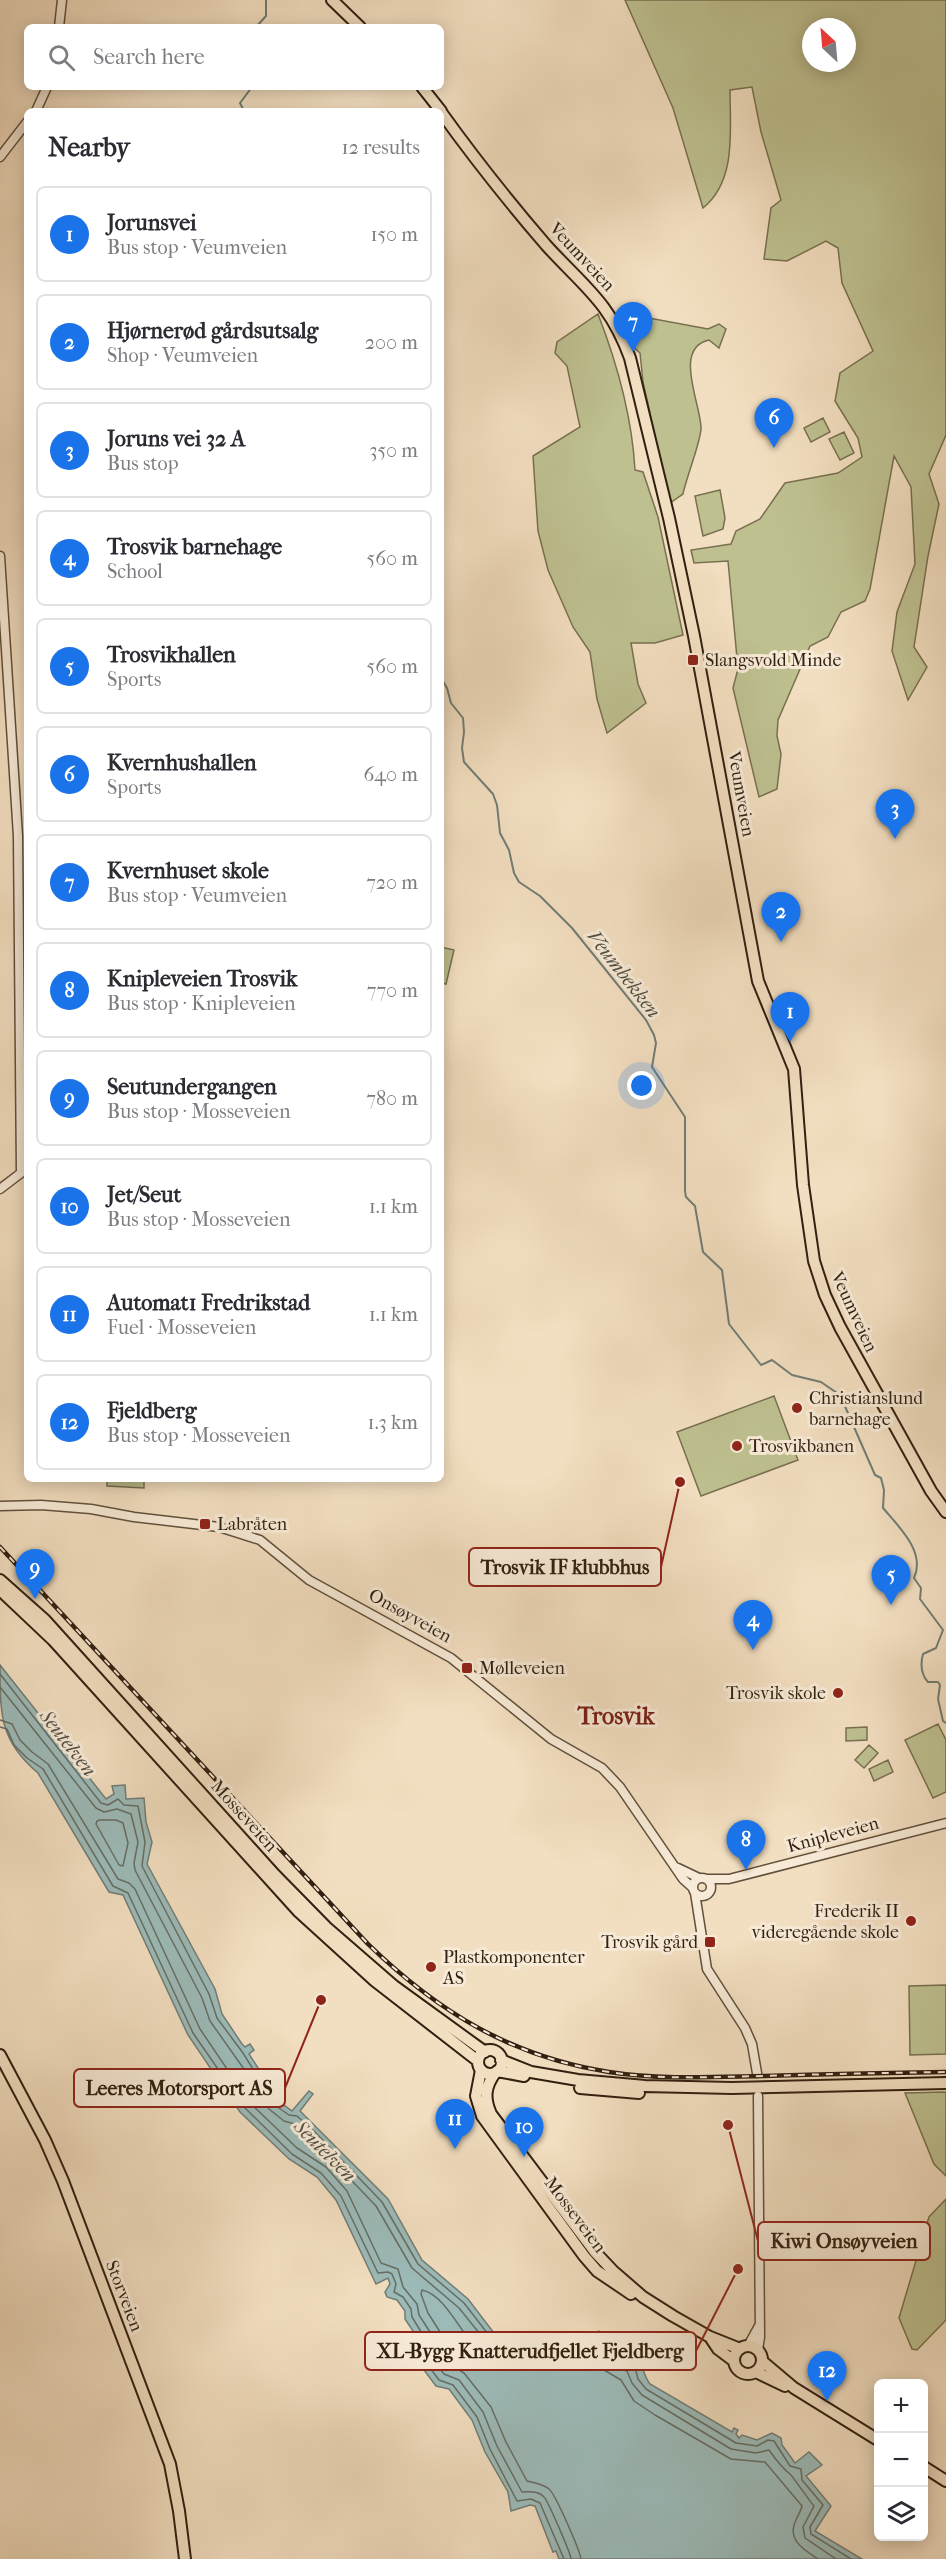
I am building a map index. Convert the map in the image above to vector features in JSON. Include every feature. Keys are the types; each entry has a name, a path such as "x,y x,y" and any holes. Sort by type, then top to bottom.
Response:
{"main road":[{"path":"332,0 357,24"},
{"name":"Veumveien","path":"424,90 439,108"},
{"name":"Veumveien","path":"444,115 469,150 536,232 599,300 621,334 630,358 667,507 694,636 758,981 795,1069 805,1203 816,1266 825,1295 840,1327 931,1491 946,1512"},
{"name":"Mosseveien","path":"0,1580 53,1628 275,1875 326,1927 481,2061"},
{"name":"Mosseveien","path":"0,1590 53,1640 298,1911 375,1981 481,2061"},
{"path":"732,2088 726,2091 618,2092 576,2087 496,2072 489,2074 481,2061 494,2051 501,2060 519,2069 578,2080 645,2086 732,2088 946,2083"},
{"name":"Storveien","path":"0,2055 45,2140 63,2181 162,2443 176,2494 185,2559"},
{"name":"Mosseveien","path":"501,2060 487,2087 487,2106 497,2124 602,2260 643,2297 710,2337 752,2351 794,2388 874,2437"},
{"name":"Mosseveien","path":"481,2061 476,2096 482,2116 568,2235 597,2271 631,2294 643,2297"},
{"name":"Mosseveien","path":"710,2337 718,2349 734,2361 738,2370 743,2373 756,2372 778,2384 794,2388"},
{"path":"734,2361 752,2351 756,2372"},
{"path":"928,2470 946,2481"}],"street":[{"path":"59,24 62,0"},
{"path":"38,108 46,90"},
{"path":"0,158 24,126"},
{"path":"0,556 18,836 21,1173 0,1189"},
{"name":"Onsøyveien","path":"0,1506 41,1505 91,1509 134,1517 219,1527 260,1540 309,1580 451,1658 551,1739 590,1760 609,1774 678,1868 683,1879 694,1890 707,1969 745,2028 752,2044 757,2073"},
{"name":"Knipleveien","path":"703,1879 729,1879 946,1823"},
{"name":"Onsøyveien","path":"678,1868 703,1879"},
{"path":"703,1879 711,1884 708,1893 700,1896 694,1890 694,1882 703,1879"},
{"name":"Knipleveien","path":"708,1893 729,1879"},
{"name":"Onsøyveien","path":"700,1918 708,1893"},
{"path":"752,2351 760,2337 758,2096"}],"green space":[{"path":"625,0 946,0 946,435 929,474 939,504 928,556 914,647 927,667 908,700 892,651 897,612 915,564 911,487 894,456 870,589 865,601 841,612 828,637 810,646 778,720 777,736 781,754 777,789 759,797 733,688 738,669 728,561 694,563 691,550 731,544 736,531 760,519 785,483 838,473 862,457 858,438 835,401 840,373 873,351 842,283 838,248 826,241 787,261 764,259 771,208 781,200 761,132 752,87 730,90 730,137 726,169 722,184 703,208 673,108"},
{"path":"622,313 708,329 719,324 726,329 719,348 709,340 698,345 692,353 691,377 700,416 701,433 683,494 670,503 643,382 640,353 631,345 620,323"},
{"path":"598,314 623,391 631,430 635,470 643,472 658,517 683,635 655,643 631,643 638,684 646,703 607,733 597,699 590,652 573,627 548,570 538,531 533,456 580,427 567,366 555,353 557,342"},
{"path":"823,418 830,432 811,442 804,428"},
{"path":"844,432 854,453 840,460 829,439"},
{"path":"720,490 725,518 723,529 703,536 695,496"},
{"path":"444,948 454,950 446,984 444,984"},
{"name":"Trosvikbanen","path":"774,1396 798,1460 701,1496 677,1432"},
{"path":"107,1482 144,1482 144,1488 107,1486"},
{"path":"938,1724 946,1740 946,1792 933,1798 905,1740"},
{"path":"867,1727 867,1740 846,1741 846,1728"},
{"path":"869,1745 878,1753 864,1768 855,1760"},
{"path":"888,1760 893,1772 874,1781 869,1769"},
{"path":"946,1985 946,2054 910,2055 909,1986"},
{"path":"946,2092 946,2176 934,2164 905,2093"},
{"path":"946,2199 946,2320 917,2350 912,2349 899,2318 929,2217"}],"water":[{"name":"Seutelven","path":"0,1665 106,1799 114,1794 112,1786 125,1785 126,1799 144,1798 146,1822 152,1842 147,1864 215,1989 222,2014 242,2044 245,2047 250,2044 254,2050 249,2054 280,2102 292,2111 309,2091 313,2094 300,2111 388,2199 422,2260 468,2299 497,2337 519,2339 538,2335 564,2339 589,2336 599,2331 616,2339 617,2352 622,2356 637,2356 650,2384 732,2432 734,2428 738,2430 736,2434 739,2438 742,2435 757,2440 772,2433 781,2438 782,2445 795,2463 809,2452 822,2465 806,2476 831,2506 815,2531 862,2559 559,2559 556,2551 553,2552 535,2506 530,2505 511,2511 508,2492 485,2452 472,2420 449,2389 436,2386 424,2370 421,2343 405,2319 405,2311 397,2300 387,2297 385,2292 390,2284 388,2278 376,2284 336,2200 317,2177 289,2159 240,2112 188,2035 123,1895 109,1892 38,1773 25,1761 9,1738 2,1713"}],"waterway":[{"path":"259,24 266,16 266,0"},
{"path":"242,108 240,103 250,90"},
{"name":"Veumbekken","path":"444,683 451,703 463,718 464,762 493,794 497,805 500,833 509,850 514,873 519,882 540,896 572,928 646,1020 654,1035 656,1043 652,1067 685,1117 686,1197 695,1206 703,1252 722,1270 729,1324 761,1365 772,1360 792,1375 821,1382 840,1395 875,1475 881,1478 884,1490 883,1508 914,1549 917,1568 914,1578 921,1588 920,1599 943,1630 936,1648 923,1654 921,1666 928,1682 938,1682 940,1685 938,1699 943,1721 946,1723"}],"railway":[{"path":"0,1547 368,1944 422,1991 478,2028 540,2055 574,2065 628,2075 706,2077 946,2072"}],"place":[{"name":"Kvernhuset skole","path":"633,352"},
{"name":"Kvernhushallen","path":"774,448"},
{"name":"Slangsvold Minde","path":"693,660"},
{"name":"Joruns vei 32 A","path":"895,839"},
{"name":"Hjørnerød gårdsutsalg","path":"781,942"},
{"name":"Jorunsvei","path":"790,1042"},
{"name":"Christianslund barnehage","path":"797,1408"},
{"name":"Trosvikbanen","path":"737,1446"},
{"name":"Trosvik IF klubbhus","path":"680,1482"},
{"name":"Labråten","path":"205,1524"},
{"name":"Seutundergangen","path":"35,1599"},
{"name":"Trosvikhallen","path":"891,1605"},
{"name":"Trosvik barnehage","path":"753,1650"},
{"name":"Mølleveien","path":"467,1668"},
{"name":"Trosvik skole","path":"838,1693"},
{"name":"Knipleveien Trosvik","path":"746,1870"},
{"name":"Frederik II videregående skole","path":"911,1921"},
{"name":"Trosvik gård","path":"710,1942"},
{"name":"Plastkomponenter AS","path":"431,1967"},
{"name":"Leeres Motorsport AS","path":"321,2000"},
{"name":"Kiwi Onsøyveien","path":"728,2125"},
{"name":"Automat1 Fredrikstad","path":"455,2149"},
{"name":"Jet/Seut","path":"524,2157"},
{"name":"XL-Bygg Knatterudfjellet Fjeldberg","path":"738,2269"},
{"name":"Fjeldberg","path":"827,2401"}],"district":[{"name":"Trosvik","path":"616,1716"}]}
